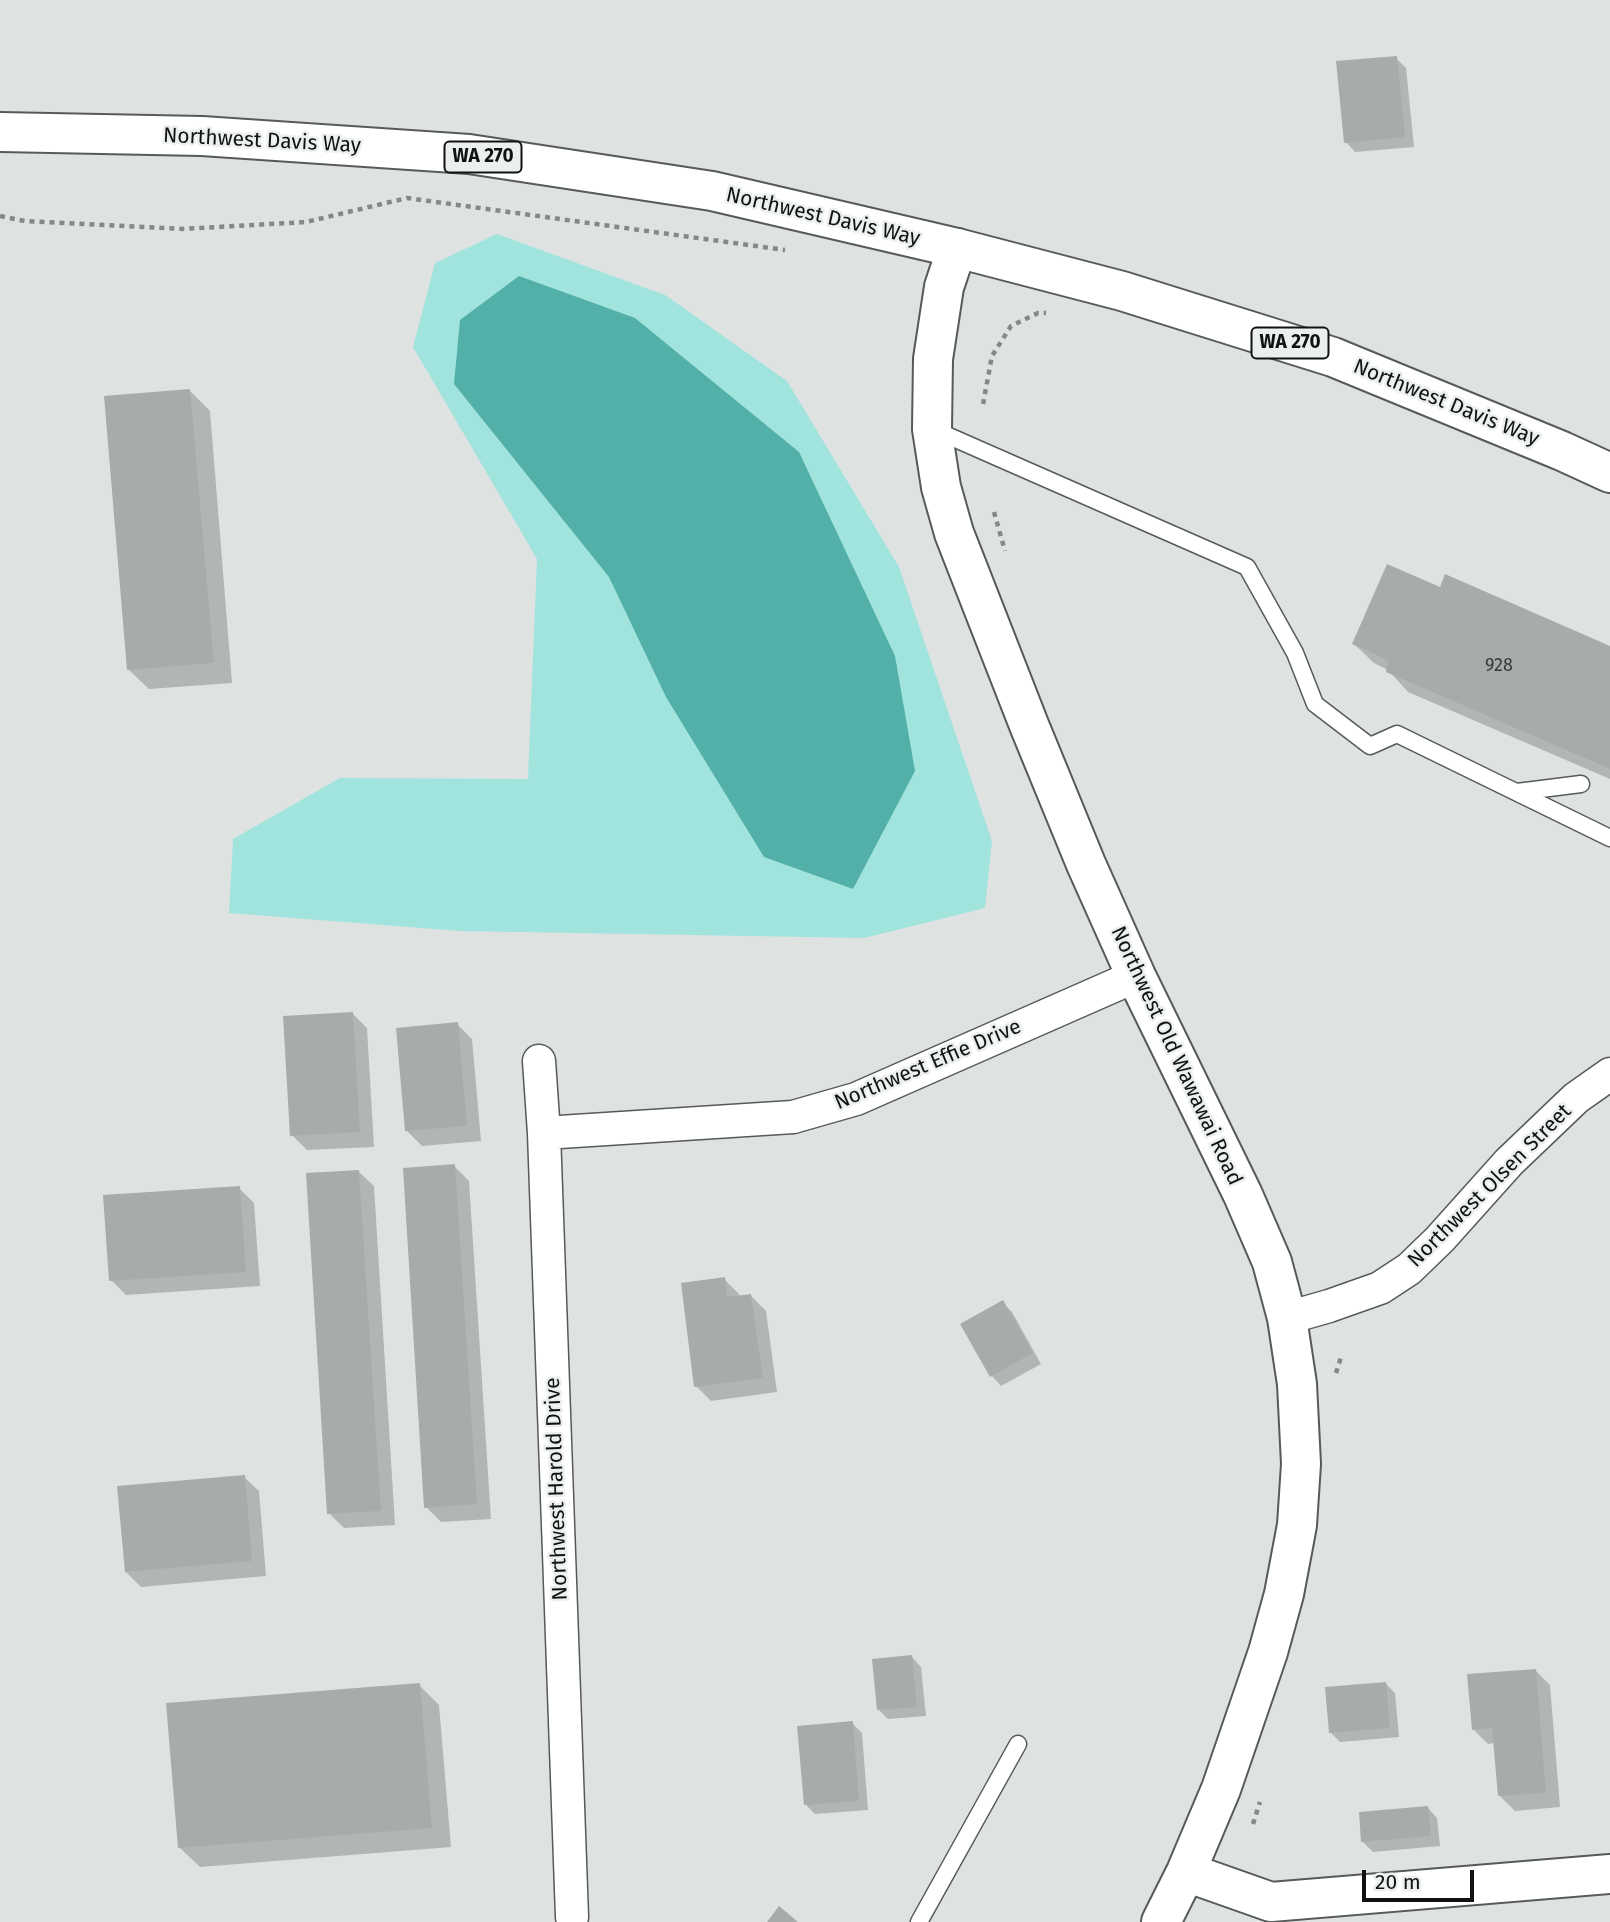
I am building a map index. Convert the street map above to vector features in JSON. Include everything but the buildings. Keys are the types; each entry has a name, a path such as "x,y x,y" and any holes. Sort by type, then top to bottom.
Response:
{"main road":[{"name":"Northwest Davis Way","path":"0,132 202,135 469,155 712,191 957,248 1122,291 1334,357 1610,473"},
{"name":"Northwest Old Wawawai Road","path":"957,248 944,287 935,346 932,429 941,487 954,533 1028,725 1136,976 1272,1262 1287,1318 1297,1384 1301,1464 1294,1539 1284,1594 1268,1652 1221,1789 1186,1872 1161,1922"},
{"path":"1186,1872 1270,1902 1610,1874"}],"street":[{"name":"Northwest Effie Drive","path":"544,1133 793,1117 856,1099 1136,976"},
{"name":"Northwest Harold Drive","path":"539,1061 544,1133 572,1917"},
{"name":"Northwest Olsen Street","path":"1287,1318 1380,1288 1409,1269 1440,1239 1509,1162 1576,1098 1610,1074"}],"lane":[{"path":"932,429 1247,568 1295,653 1315,704 1370,746 1397,734 1610,838"},
{"path":"1517,792 1581,784"},
{"path":"919,1922 1018,1744"}],"path":[{"path":"0,216 25,221 181,229 306,222 407,198 792,251"},
{"path":"983,404 992,356 1011,326 1038,313"}],"shaded area":[{"path":"497,234 665,295 787,381 899,567 992,841 985,908 864,938 460,931 229,913 233,839 340,778 528,779 537,559 413,347 435,263"},
{"path":"519,276 635,318 799,452 895,656 915,771 853,889 764,857 666,697 609,577 454,384 460,320"}]}
